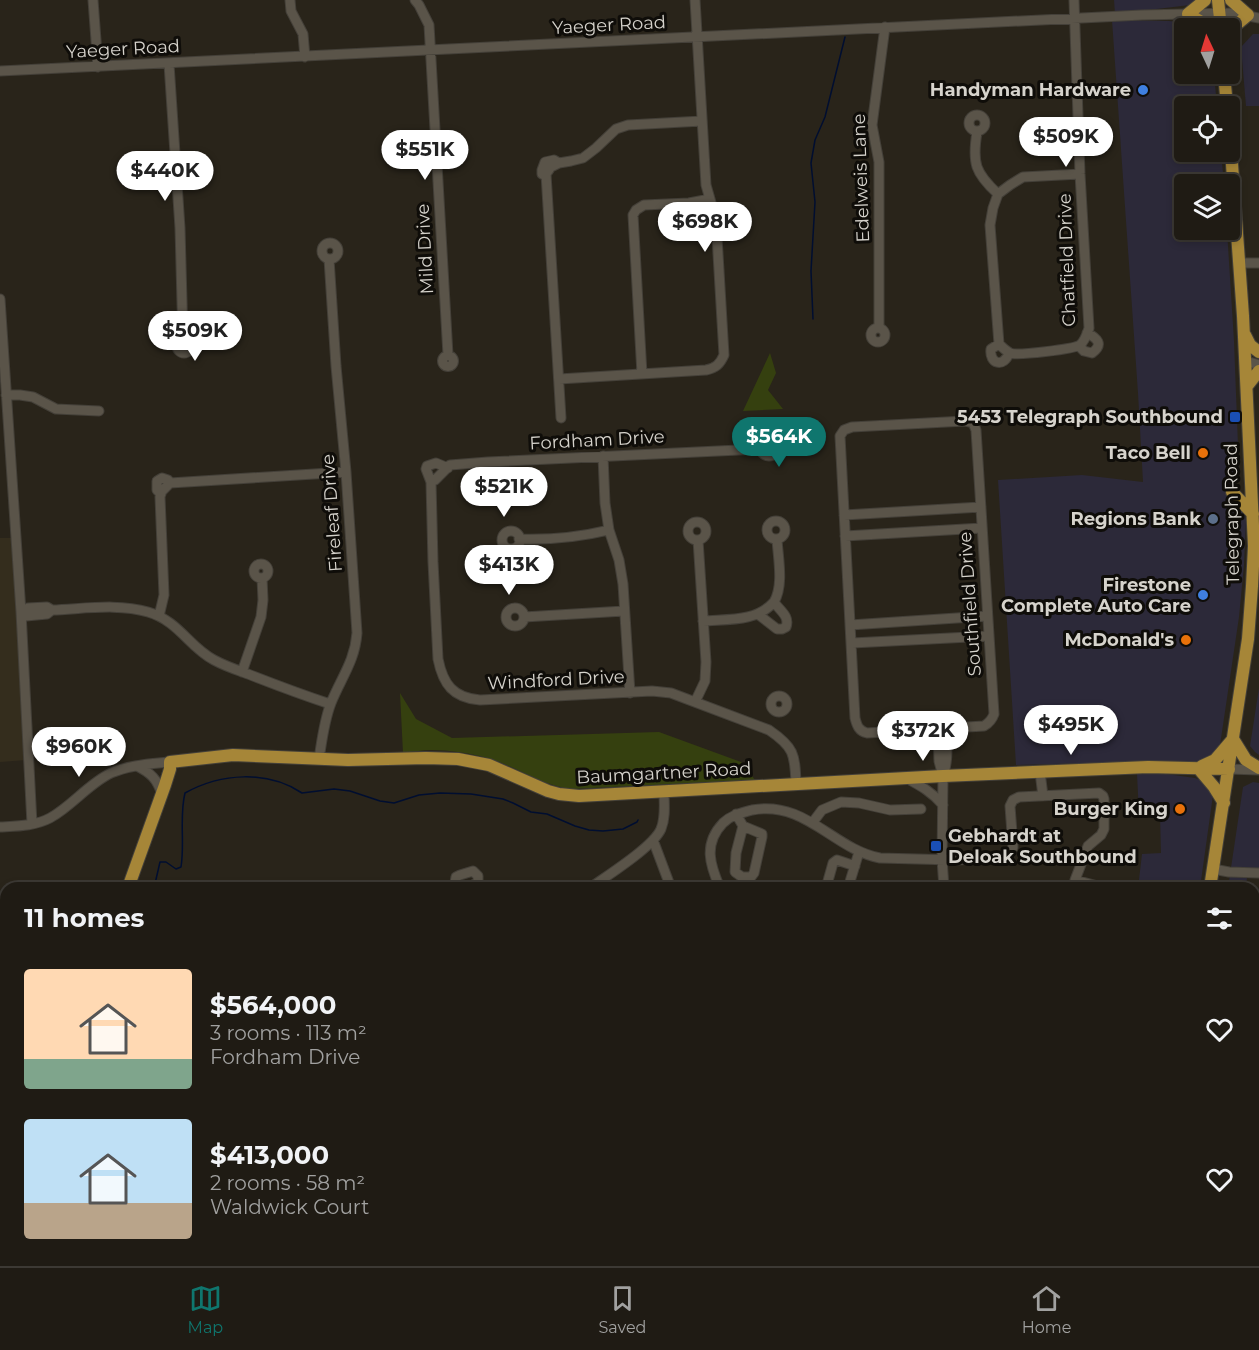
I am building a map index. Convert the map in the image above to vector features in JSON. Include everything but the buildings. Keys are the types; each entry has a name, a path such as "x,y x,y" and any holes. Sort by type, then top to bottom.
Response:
{"main road":[{"path":"1194,18 1188,14 1204,0"},
{"path":"1231,0 1253,17"},
{"name":"Telegraph Road","path":"1211,882 1245,659 1254,546 1246,361 1232,162"},
{"path":"1244,333 1250,345 1259,353"},
{"path":"1247,386 1259,371"},
{"path":"1232,492 1253,514"},
{"path":"1224,803 1198,768 1215,760 1233,739 1246,760 1259,769"},
{"name":"Baumgartner Road","path":"170,762 216,756 250,755 365,761 458,759 489,765 535,786 560,794 579,796 1148,767 1229,769"},
{"path":"164,790 193,759"},
{"path":"130,882 164,790 170,762"}],"street":[{"path":"93,0 98,67"},
{"path":"290,0 291,11 303,34 304,57"},
{"name":"Mild Drive","path":"415,0 429,25 448,355"},
{"path":"559,379 712,369 721,363 724,355 716,220 706,185 695,0"},
{"name":"Chatfield Drive","path":"1009,353 1053,351 1083,339 1089,328 1080,174 1074,0"},
{"name":"Yaeger Road","path":"0,71 1188,14 1219,6 1234,13 1253,17"},
{"name":"Edelweis Lane","path":"879,328 879,162 872,125 885,27"},
{"path":"169,64 180,228 183,339"},
{"path":"561,418 546,174 551,167 559,163 583,158 616,129 628,125 702,121"},
{"path":"977,132 975,159 979,174 998,194"},
{"path":"999,344 992,349 991,357 994,361 1005,361 1009,353 999,344 990,225 998,194 1023,177 1080,174"},
{"path":"642,374 633,215 644,205 689,203 710,199"},
{"name":"Fireleaf Drive","path":"319,759 330,704 352,662 357,633 329,259"},
{"path":"1239,263 1259,263"},
{"path":"0,299 22,612 32,824"},
{"path":"1246,361 1259,353"},
{"path":"1246,361 1259,365"},
{"path":"6,395 33,398 56,409 99,411"},
{"name":"Southfield Drive","path":"965,421 973,423 976,430 994,714 988,724 867,733 859,729 855,718 844,515 840,436 844,430 852,427 965,421"},
{"name":"Fordham Drive","path":"448,468 450,465 488,462 760,449"},
{"path":"603,456 605,503 609,530 619,560 623,584 630,693"},
{"name":"Windford Drive","path":"448,468 436,463 427,466 426,469 431,482 438,659 441,673 449,687 470,699 480,700 652,691 671,693 769,730 781,738 791,750 794,758 796,784"},
{"path":"431,482 448,468"},
{"path":"159,616 164,595 160,494 170,483 346,472"},
{"path":"844,515 981,507"},
{"path":"845,536 982,528"},
{"path":"519,539 536,540 587,535 609,530"},
{"path":"703,621 745,619 759,615 774,602 779,591 777,539"},
{"path":"695,702 705,681 706,662 698,540"},
{"path":"242,672 261,617 262,578"},
{"path":"759,615 777,629 786,627 787,616 774,602"},
{"path":"22,612 26,616 47,614 52,610 133,608 159,616 173,624 213,660 330,704"},
{"path":"524,617 624,611"},
{"path":"850,625 987,615"},
{"path":"852,643 988,636"},
{"path":"769,730 776,712"},
{"path":"942,728 946,739 947,761 943,776 944,882"},
{"path":"0,827 32,824 51,818 103,777 118,770 170,762"},
{"path":"137,766 154,777 164,790"},
{"path":"1229,769 1259,769"},
{"path":"1040,772 1043,796"},
{"path":"906,778 927,788 943,805"},
{"path":"598,882 653,840 663,821 664,792"},
{"path":"717,882 712,869 711,846 715,834 727,820 736,814 757,809 787,811 813,822 859,852 880,858 1002,858 1008,857 1013,847 1010,806 1012,800 1019,797 1099,793 1103,796 1104,829 1101,835 1088,846 1074,882"},
{"path":"813,822 822,810 841,802 859,803 890,810 921,809"},
{"path":"736,814 743,826 762,834 754,873 751,877 742,877 735,872 736,854 743,826"},
{"path":"653,840 669,882"},
{"path":"850,882 859,852"},
{"path":"828,882 835,861 855,866"},
{"path":"1213,869 1259,873"},
{"path":"455,882 460,875 473,871 478,876 478,882"}],"shaded area":[{"path":"1114,0 1200,0 1190,5 1115,14"},
{"path":"1112,20 1174,22 1174,84 1215,84 1216,96 1174,96 1174,162 1222,162 1223,174 1174,174 1174,240 1228,240 1239,472 1237,477 1230,479 1232,498 1244,513 1246,520 1239,617 1219,752 1201,762 1016,765 998,480 1082,475 1143,482"},
{"path":"1253,34 1259,34 1259,106 1246,106 1241,47"},
{"path":"0,538 13,538 26,760 0,762"},
{"path":"1259,688 1259,755 1250,746"},
{"path":"1159,773 1195,778 1204,782 1213,795 1201,882 1139,882 1142,854 1161,853 1160,814 1139,814 1137,774"},
{"path":"1253,782 1259,783 1259,871 1247,877 1247,882 1229,882 1243,787"}],"green space":[{"path":"770,353 776,373 768,390 783,409 743,411"},
{"path":"400,693 416,719 452,738 659,732 741,762 755,780 571,789 549,784 498,761 474,755 438,750 403,753"}],"waterway":[{"path":"813,319 811,271 815,202 811,163 815,140 825,117 845,37"},
{"path":"155,882 160,862 166,862 176,869 181,867 182,811 185,793 199,786 229,778 274,780 302,793 334,789 350,791 394,803 419,795 471,794 503,799 531,812 547,814 589,830 623,829 638,820"}],"place":[{"name":"Handyman Hardware","path":"1143,90"},
{"name":"5453 Telegraph Southbound","path":"1235,417"},
{"name":"Taco Bell","path":"1203,453"},
{"name":"Regions Bank","path":"1213,519"},
{"name":"Firestone Complete Auto Care","path":"1203,595"},
{"name":"McDonald's","path":"1186,640"},
{"name":"Burger King","path":"1180,809"},
{"name":"Gebhardt at Deloak Southbound","path":"936,846"}]}
